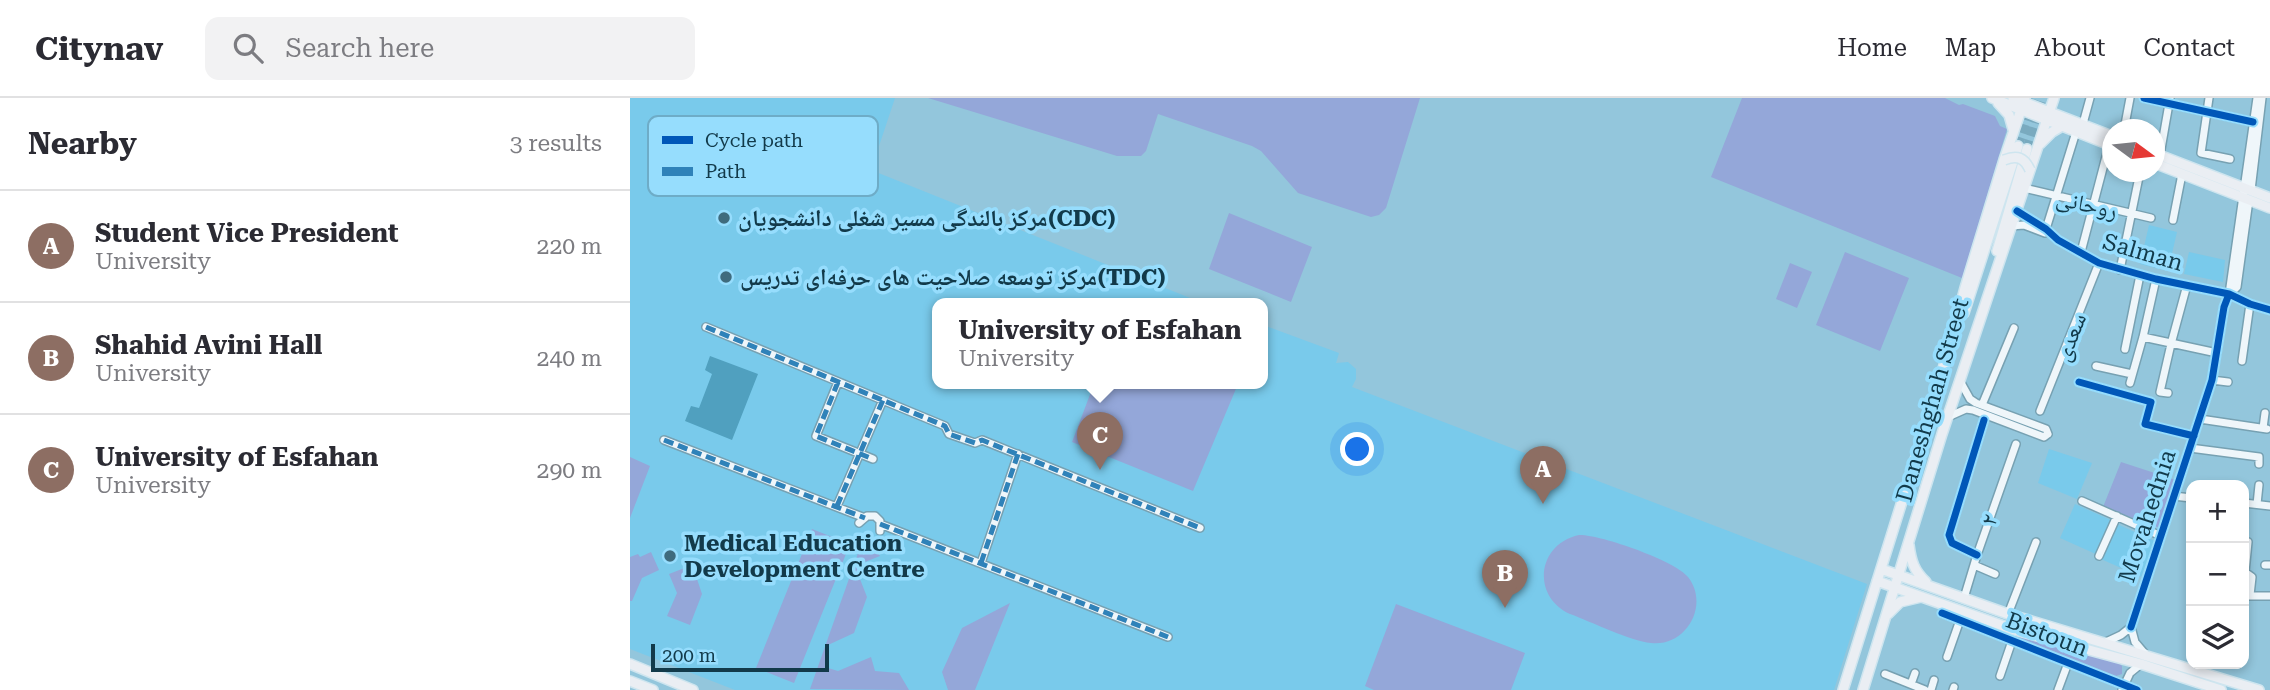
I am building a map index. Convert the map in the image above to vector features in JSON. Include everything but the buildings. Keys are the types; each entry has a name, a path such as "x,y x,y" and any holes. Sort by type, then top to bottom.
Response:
{"main road":[{"path":"2013,98 2035,111 2082,125 2102,137"},
{"path":"2037,148 2057,119 2055,98"},
{"name":"Daneshghah Street","path":"1895,587 2037,148 2057,119 2055,98"},
{"path":"1993,99 2023,104"},
{"path":"1993,99 2009,115 2013,132"},
{"name":"Daneshghah Street","path":"1843,690 2023,104"},
{"path":"1940,380 2023,147 1960,381"},
{"path":"2004,160 2019,157 2026,161 2030,170"},
{"path":"2165,161 2246,193 2270,208"},
{"path":"2165,163 2182,174 2270,198"},
{"path":"1908,543 1917,574 1930,585"},
{"path":"1881,569 2008,614 2146,655 2186,664"},
{"path":"1877,581 2013,629 2141,664 2217,689 2230,690"},
{"path":"1863,690 1895,587"},
{"path":"1887,615 1900,602 1909,598 1926,597"},
{"path":"2013,629 2011,623 2062,636 2075,633"},
{"path":"630,664 693,690"},
{"path":"2207,669 2248,688 2259,690"},
{"path":"630,681 653,690"}],"street":[{"path":"2046,229 2090,98"},
{"path":"2126,119 2130,98"},
{"path":"2144,98 2170,101 2253,122"},
{"path":"2209,98 2201,153 2230,159"},
{"path":"2246,193 2257,98"},
{"path":"2246,193 2262,98"},
{"path":"2165,121 2170,101"},
{"path":"2173,220 2182,174"},
{"path":"2081,252 2102,176"},
{"path":"2120,270 2138,182"},
{"name":"روحانی","path":"2024,188 2151,218"},
{"name":"Movahednia","path":"2131,627 2212,380 2246,193"},
{"name":"Salman","path":"2017,211 2025,221 2046,229 2058,240 2099,263 2156,279 2229,294 2270,310"},
{"path":"2011,226 2025,221 2058,240"},
{"name":"سعدی","path":"2040,411 2099,263"},
{"path":"2125,349 2140,275"},
{"path":"2130,383 2156,279"},
{"path":"2168,393 2160,391 2187,285"},
{"path":"2242,361 2250,304"},
{"path":"706,327 945,426 949,434 975,443 982,440 1200,528"},
{"path":"1982,405 2014,328"},
{"path":"2143,337 2157,345 2171,344 2217,353"},
{"path":"2096,366 2132,374"},
{"path":"2212,380 2228,382"},
{"path":"1948,417 1966,409 1973,410 2044,437 2048,434 2046,429 1970,399 1960,381"},
{"path":"838,382 816,436 873,459"},
{"path":"2079,382 2151,402 2145,424 2194,436"},
{"path":"836,506 883,400"},
{"path":"2200,419 2265,429 2265,413"},
{"path":"1977,555 1952,543 1948,535 1984,420"},
{"path":"664,440 836,506 862,520 875,516 880,527 1168,637"},
{"name":"۲","path":"1964,598 2016,444"},
{"path":"2190,448 2259,457 2259,464"},
{"path":"981,564 1018,454"},
{"path":"2257,504 2259,485"},
{"path":"2174,496 2186,497"},
{"path":"2082,501 2161,536"},
{"path":"2249,503 2270,506"},
{"path":"2099,556 2117,516"},
{"path":"2008,614 2036,542"},
{"path":"1974,565 1995,574"},
{"path":"2249,595 2270,596"},
{"name":"Bistoun","path":"1942,613 2123,687 2137,690"},
{"path":"1947,657 1960,620"},
{"path":"2106,642 2131,627 2135,642 2146,655"},
{"path":"2000,677 2012,640"},
{"path":"2122,659 2126,671 2123,687"},
{"path":"2058,690 2068,663"},
{"path":"2123,687 2130,673 2141,664"},
{"path":"1911,684 1915,673"},
{"path":"1885,674 1928,690 1934,680"}],"shaded area":[{"path":"630,98 895,98 878,149 878,116 648,116 648,196 878,196 878,173 1190,298 932,298 932,389 1268,389 1268,327 1339,353 1336,363 1348,362 1356,369 1356,379 1352,387 1867,584 1834,690 735,690 630,649"},
{"path":"928,98 1420,98 1386,208 1379,215 1371,217 1298,193 1261,151 1252,146 1158,114 1146,151 1141,156 1117,156"},
{"path":"1742,98 1945,98 1995,116 2000,126 2007,129 1962,278 1711,177"},
{"path":"1229,213 1312,247 1291,302 1209,269"},
{"path":"2149,225 2177,232 2168,271 2140,264"},
{"path":"1845,252 1909,278 1880,351 1816,325"},
{"path":"2189,252 2225,260 2223,282 2184,274"},
{"path":"1790,263 1812,272 1797,308 1776,299"},
{"path":"710,356 758,374 732,440 685,421 691,406 699,408 712,374 705,370"},
{"path":"1092,389 1236,389 1193,491 1072,442"},
{"path":"2049,449 2092,463 2077,499 2038,483"},
{"path":"630,457 650,466 630,518"},
{"path":"2121,462 2176,480 2160,528 2103,507"},
{"path":"2075,504 2113,521 2098,555 2060,538"},
{"path":"2117,524 2155,541 2141,577 2101,559"},
{"path":"812,529 850,544 794,683 756,668"},
{"path":"1579,535 1603,539 1636,550 1669,564 1688,577 1696,600 1691,622 1684,631 1664,642 1642,642 1570,614 1557,606 1545,583 1547,559 1565,540"},
{"path":"862,542 874,547 880,556 865,562 858,574 867,597 854,633 828,645 828,668 838,671 871,657 875,671 899,673 909,690 810,689"},
{"path":"651,552 659,570 642,578 630,601 630,557 638,554 640,557"},
{"path":"687,567 693,580 697,579 702,594 690,625 667,616 677,593 669,574"},
{"path":"1010,603 975,690 948,690 942,672 962,628"},
{"path":"1396,604 1525,653 1511,690 1374,690 1365,686"},
{"path":"1962,615 2025,637 2119,663 2122,666 2122,674 2116,676"}],"tunnel":[{"path":"2018,146 2034,98"},
{"path":"2027,149 2042,98"}],"marked path":[{"path":"706,327 945,426 949,434 975,443 982,440 1200,528"},
{"path":"838,382 816,436 873,459"},
{"path":"837,506 883,400"},
{"path":"664,440 865,518"},
{"path":"981,563 1018,454"},
{"path":"880,524 1168,637"}],"cycle path":[{"path":"2144,98 2253,122"},
{"path":"2017,211 2058,240 2099,263 2156,279 2229,294 2270,310"},
{"path":"2131,627 2212,380 2224,307 2229,294"},
{"path":"2079,382 2151,402 2145,424 2194,436"},
{"path":"1977,555 1952,543 1949,535 1984,420"},
{"path":"1942,613 2137,690"}],"place":[{"name":"مرکز بالندگی مسیر شغلی دانشجویان(CDC)","path":"724,218"},
{"name":"مرکز توسعه صلاحیت های حرفه‌ای تدریس(TDC)","path":"726,277"},
{"name":"University of Esfahan","path":"1100,470"},
{"name":"Student Vice President","path":"1543,504"},
{"name":"Medical Education Development Centre","path":"670,556"},
{"name":"Shahid Avini Hall","path":"1505,608"}]}
